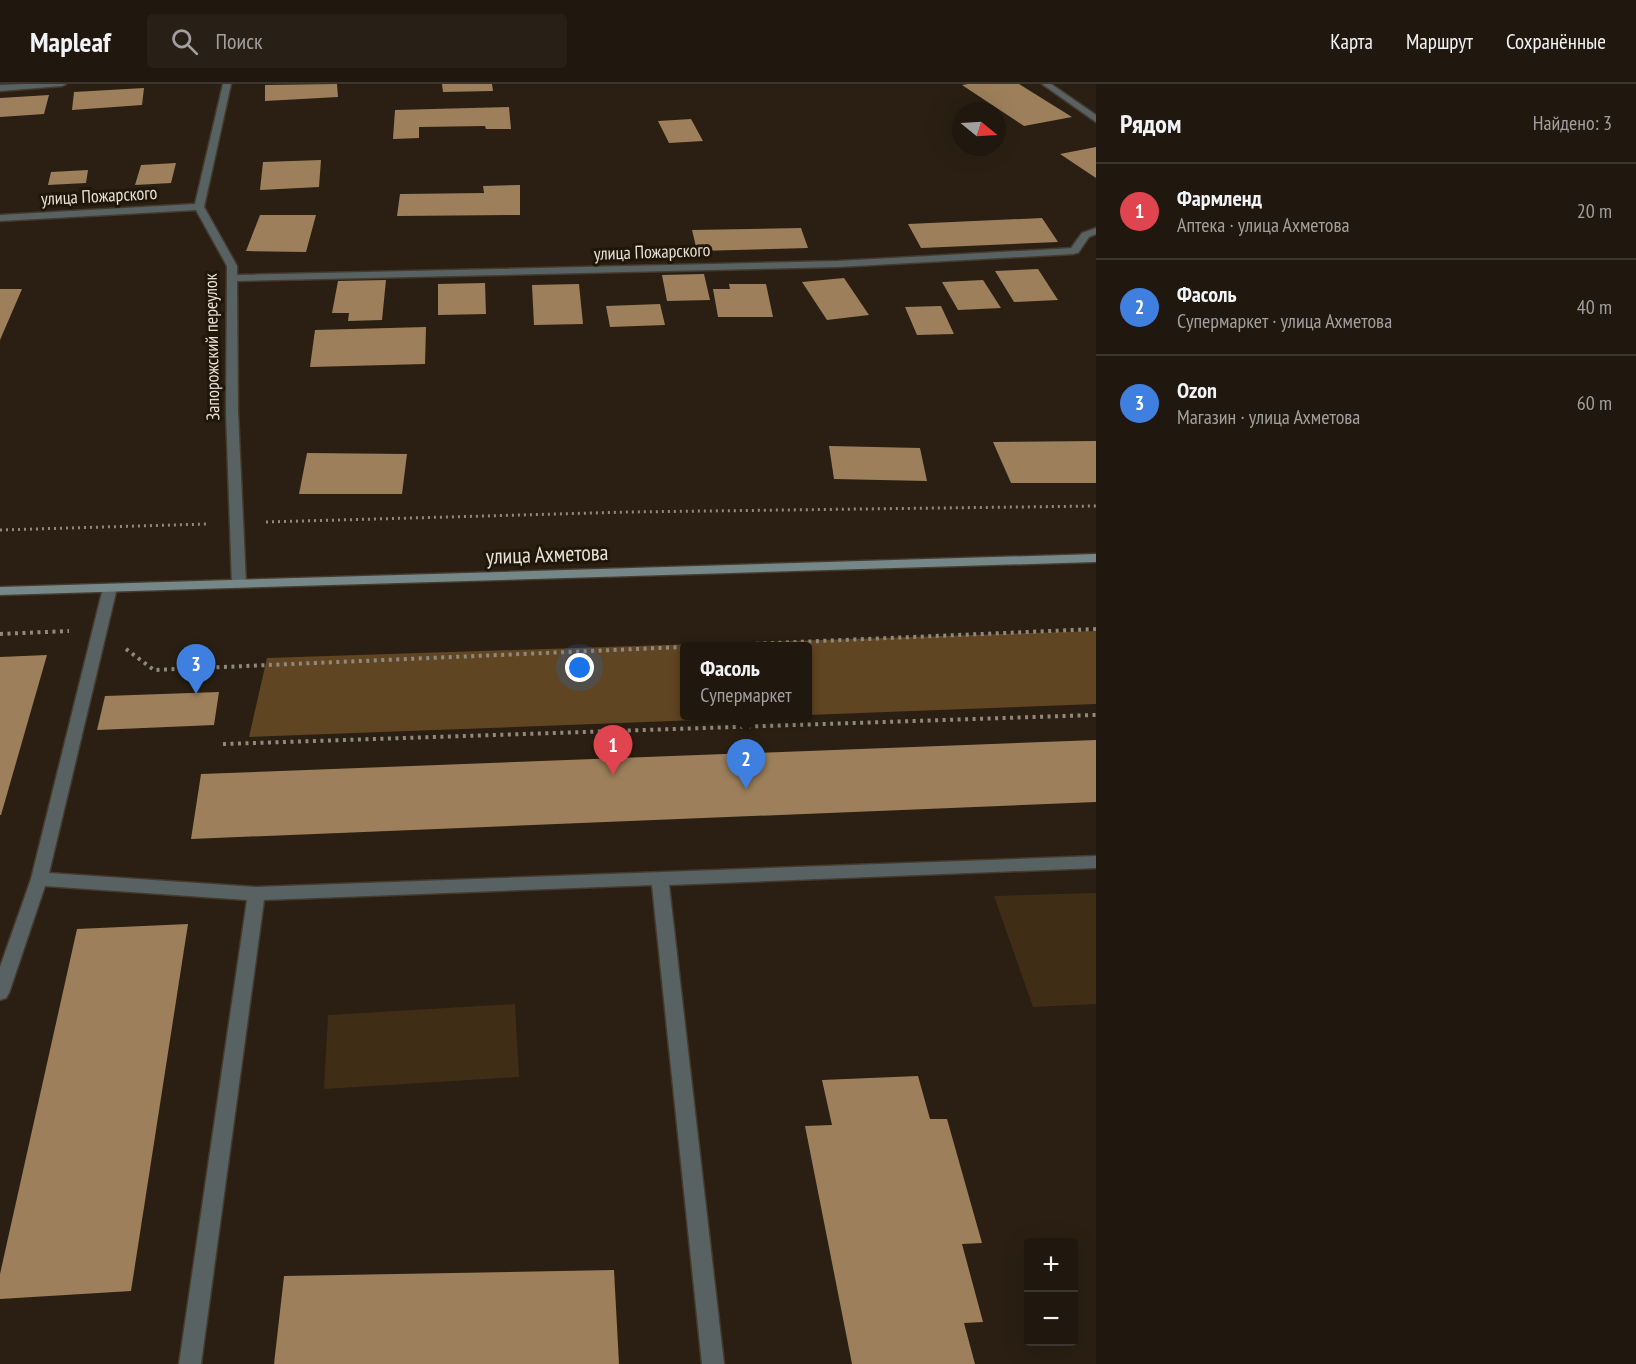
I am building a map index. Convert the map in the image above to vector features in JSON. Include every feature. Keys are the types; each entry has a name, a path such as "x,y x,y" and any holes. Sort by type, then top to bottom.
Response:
{"main road":[{"name":"улица Ахметова","path":"0,591 1096,558"}],"street":[{"path":"0,88 62,84"},
{"path":"199,207 227,84"},
{"path":"1046,84 1096,119"},
{"name":"улица Пожарского","path":"0,218 199,207"},
{"name":"Запорожский переулок","path":"199,207 232,266 232,412 239,584"},
{"name":"улица Пожарского","path":"232,278 838,264 1074,251 1085,235 1096,231"},
{"path":"0,993 39,879 110,588"},
{"path":"39,879 256,894 1096,862"},
{"path":"660,878 713,1364"},
{"path":"190,1364 256,894"}],"path":[{"path":"0,530 629,512 1096,506"},
{"path":"797,642 1096,629"},
{"path":"0,634 100,630 154,670 680,647"},
{"path":"223,744 1096,715"}],"shaded area":[{"path":"1096,631 1096,704 812,715 812,642 758,642"},
{"path":"680,645 680,720 699,720 249,737 267,658"},
{"path":"1096,893 1096,1004 1033,1007 994,896"},
{"path":"515,1004 519,1077 324,1089 328,1015"}],"building":[{"path":"337,84 338,97 265,101 265,85"},
{"path":"442,84 492,84 493,91 443,92"},
{"path":"1019,84 1072,117 1024,126 1006,114 1006,102 988,102 962,85"},
{"path":"144,88 142,105 72,110 74,92"},
{"path":"49,95 44,114 0,117 0,98"},
{"path":"509,107 511,129 486,129 485,126 419,127 419,138 393,139 395,110"},
{"path":"691,119 703,141 669,143 658,121"},
{"path":"1096,147 1096,178 1060,154"},
{"path":"321,160 319,187 260,190 263,162"},
{"path":"176,163 171,183 135,185 141,165"},
{"path":"88,170 86,183 48,185 51,172"},
{"path":"520,185 520,215 397,216 400,194 484,193 483,186"},
{"path":"260,215 316,215 306,252 246,251"},
{"path":"1042,218 1058,242 921,248 908,224"},
{"path":"801,228 808,248 697,251 692,230"},
{"path":"1038,269 1058,300 1014,302 995,271"},
{"path":"704,274 710,300 667,301 662,275"},
{"path":"844,278 869,315 827,320 802,282"},
{"path":"386,280 382,320 348,321 349,313 332,313 338,281"},
{"path":"983,280 1001,308 958,310 942,282"},
{"path":"485,283 486,314 438,315 438,284"},
{"path":"579,284 583,324 534,325 532,285"},
{"path":"729,284 766,284 773,317 718,317 713,289 730,289"},
{"path":"0,289 22,289 0,340"},
{"path":"660,304 665,325 610,327 606,306"},
{"path":"941,306 954,334 917,335 905,307"},
{"path":"426,327 425,364 310,367 315,330"},
{"path":"1096,441 1096,483 1011,483 993,442"},
{"path":"829,446 920,448 927,481 834,479"},
{"path":"307,453 407,454 402,494 299,494"},
{"path":"47,655 1,815 0,815 0,657"},
{"path":"219,692 214,725 97,730 105,696"},
{"path":"1096,740 1096,802 191,839 201,774"},
{"path":"188,924 131,1291 0,1299 0,1274 77,929"},
{"path":"918,1076 930,1119 947,1119 982,1243 962,1244 983,1322 964,1323 975,1364 852,1364 805,1126 832,1125 822,1080"},
{"path":"614,1270 619,1364 274,1364 284,1276"}],"place":[{"name":"Ozon","path":"196,694"},
{"name":"Фармленд","path":"613,775"},
{"name":"Фасоль","path":"746,789"}]}
